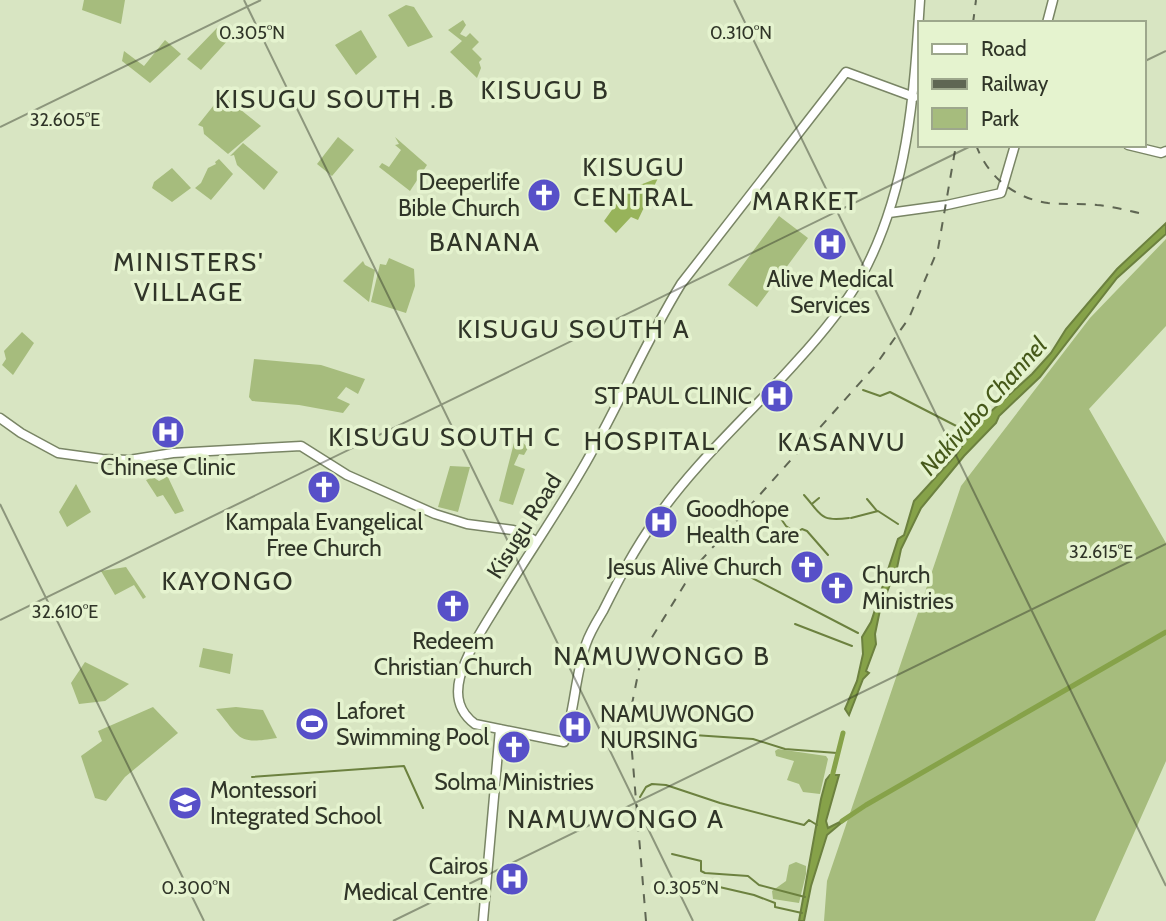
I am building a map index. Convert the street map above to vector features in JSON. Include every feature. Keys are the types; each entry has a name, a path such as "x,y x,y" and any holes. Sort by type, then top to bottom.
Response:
{"street":[{"path":"919,21 920,0"},
{"path":"1048,21 1053,0"},
{"path":"918,32 914,97 902,164 889,213 947,205 1001,193 1014,147"},
{"name":"Kisugu Road","path":"889,213 870,261 844,303 796,363 718,443 684,483 639,544 586,643 564,742 475,724 466,717 458,700 460,677 487,622 602,436 681,284 846,72 914,97"},
{"path":"1136,147 1161,153 1166,151"},
{"path":"0,418 58,453 102,460 301,446 347,475 435,514 467,524 513,530 537,542"},
{"path":"483,921 500,729"}],"green space":[{"path":"84,0 125,0 121,24 82,10"},
{"path":"406,5 414,7 433,37 408,47 388,15"},
{"path":"463,20 466,25 460,34 466,37 470,33 479,42 472,49 482,59 479,62 481,68 477,78 450,52 462,41 448,30"},
{"path":"217,28 229,39 201,70 187,59"},
{"path":"361,30 377,57 356,75 335,45"},
{"path":"165,40 181,54 150,83 122,61 124,51 144,66"},
{"path":"222,95 261,126 228,154 204,134 203,127 198,125"},
{"path":"338,137 354,150 332,176 317,164"},
{"path":"395,137 427,165 410,191 379,167 382,163 389,167 401,150 395,145 399,144"},
{"path":"243,143 278,172 264,190 237,165 234,155 230,156"},
{"path":"219,159 233,174 211,200 195,188 201,183 208,168"},
{"path":"172,168 191,188 172,202 152,188 154,182"},
{"path":"779,216 808,238 757,307 728,285"},
{"path":"1166,239 1166,326 1089,409 1166,543 1166,761 1095,921 824,921 827,881 961,486 1090,318"},
{"path":"389,258 414,269 415,286 406,313 371,302 380,264 386,265"},
{"path":"363,261 375,270 369,302 343,281"},
{"path":"22,332 34,343 13,375 2,365 6,359 4,351"},
{"path":"254,359 321,365 365,379 358,394 346,387 337,398 350,404 343,413 299,405 252,401 249,397"},
{"path":"516,435 528,448 524,455 519,454 514,465 525,469 513,505 499,501"},
{"path":"450,466 470,467 458,512 438,507"},
{"path":"166,473 184,511 175,514 163,495 157,497 146,480 153,477 159,481 165,478"},
{"path":"76,484 91,512 67,527 59,512"},
{"path":"126,567 146,597 143,599 134,585 115,595 101,571"},
{"path":"203,648 233,654 230,674 199,667"},
{"path":"85,662 129,684 105,701 79,704 71,683"},
{"path":"153,707 178,733 125,777 106,801 95,798 81,756 102,741 98,731"},
{"path":"236,707 263,710 277,738 246,740 240,737 216,709"},
{"path":"778,749 826,756 828,759 820,794 803,792 799,784 787,780 794,761 776,756 775,751"},
{"path":"796,862 806,866 799,903 773,899 772,891 786,881 789,865"}],"shaded area":[{"path":"658,178 638,220 631,217 616,233 604,221 614,207 619,193"},
{"path":"1166,223 1166,234 1117,278 1040,377 999,416 996,423 964,456 921,508 901,549 894,582 891,582 880,610 875,634 876,644 866,671 869,673 863,679 849,715 845,709 857,681 863,654 862,637 871,622 898,539 904,535 914,501 957,454 976,425 1051,353 1066,329 1117,269"},
{"path":"830,775 839,775 826,821 828,828 846,819 827,835 811,886 804,921 799,921 821,799"}],"waterway":[{"path":"863,390 880,396 890,392 968,432"},
{"path":"804,495 822,516 832,519 849,518"},
{"path":"813,503 819,498"},
{"path":"867,499 877,511"},
{"path":"851,518 878,511 898,524"},
{"path":"779,516 786,526 796,533 802,529 807,531 828,555"},
{"path":"717,557 731,567 858,633"},
{"path":"795,624 852,646"},
{"path":"842,821 1166,632"},
{"path":"664,733 753,739 785,749 837,753"},
{"name":"Nakivubo Channel","path":"831,781 843,733"},
{"path":"252,777 404,766 423,808"},
{"path":"640,797 646,787 652,784 666,785 720,803 804,825 809,820 817,825"},
{"path":"672,854 701,861 701,871 705,873 748,876 759,885 805,897"},
{"path":"696,894 698,885 702,883 754,895 775,903 775,907 802,913"}],"railway":[{"path":"973,21 976,0"},
{"path":"646,921 631,709 646,647 696,566 875,366 909,318 938,249 956,147"},
{"path":"977,147 995,176 1013,191 1024,196 1048,203 1085,204 1139,213"}],"place":[{"name":"Deeperlife Bible Church","path":"544,195"},
{"name":"Alive Medical Services","path":"830,244"},
{"name":"ST PAUL CLINIC","path":"777,396"},
{"name":"Chinese Clinic","path":"168,432"},
{"name":"Kampala Evangelical Free Church","path":"324,487"},
{"name":"Goodhope Health Care","path":"661,522"},
{"name":"Jesus Alive Church","path":"807,567"},
{"name":"Church Ministries","path":"837,588"},
{"name":"Redeem Christian Church","path":"453,606"},
{"name":"Laforet Swimming Pool","path":"312,724"},
{"name":"NAMUWONGO NURSING","path":"575,727"},
{"name":"Solma Ministries","path":"514,747"},
{"name":"Montessori Integrated School","path":"185,803"},
{"name":"Cairos Medical Centre","path":"512,879"}],"district":[{"name":"KISUGU B","path":"545,90"},
{"name":"KISUGU SOUTH .B","path":"335,99"},
{"name":"KISUGU CENTRAL","path":"634,182"},
{"name":"MARKET","path":"806,201"},
{"name":"BANANA","path":"485,242"},
{"name":"MINISTERS' VILLAGE","path":"189,277"},
{"name":"KISUGU SOUTH A","path":"574,329"},
{"name":"KISUGU SOUTH C","path":"445,437"},
{"name":"HOSPITAL","path":"650,441"},
{"name":"KASANVU","path":"842,442"},
{"name":"KAYONGO","path":"228,581"},
{"name":"NAMUWONGO B","path":"662,656"},
{"name":"NAMUWONGO A","path":"616,819"}]}
